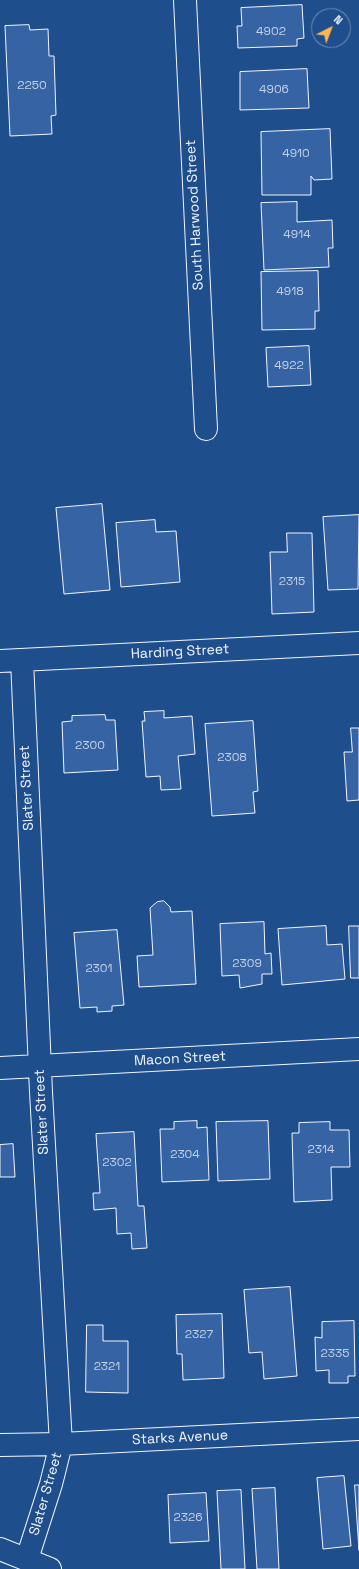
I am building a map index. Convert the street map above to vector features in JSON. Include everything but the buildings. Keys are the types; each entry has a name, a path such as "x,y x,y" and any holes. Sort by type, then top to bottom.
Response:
{"street":[{"name":"South Harwood Street","path":"185,0 206,429"},
{"name":"Harding Street","path":"0,661 359,644"},
{"name":"Slater Street","path":"22,660 40,1066 61,1444 51,1484 27,1559"},
{"name":"Macon Street","path":"0,1068 359,1049"},
{"name":"Starks Avenue","path":"0,1445 61,1444 359,1429"},
{"path":"0,1549 50,1569"}]}
